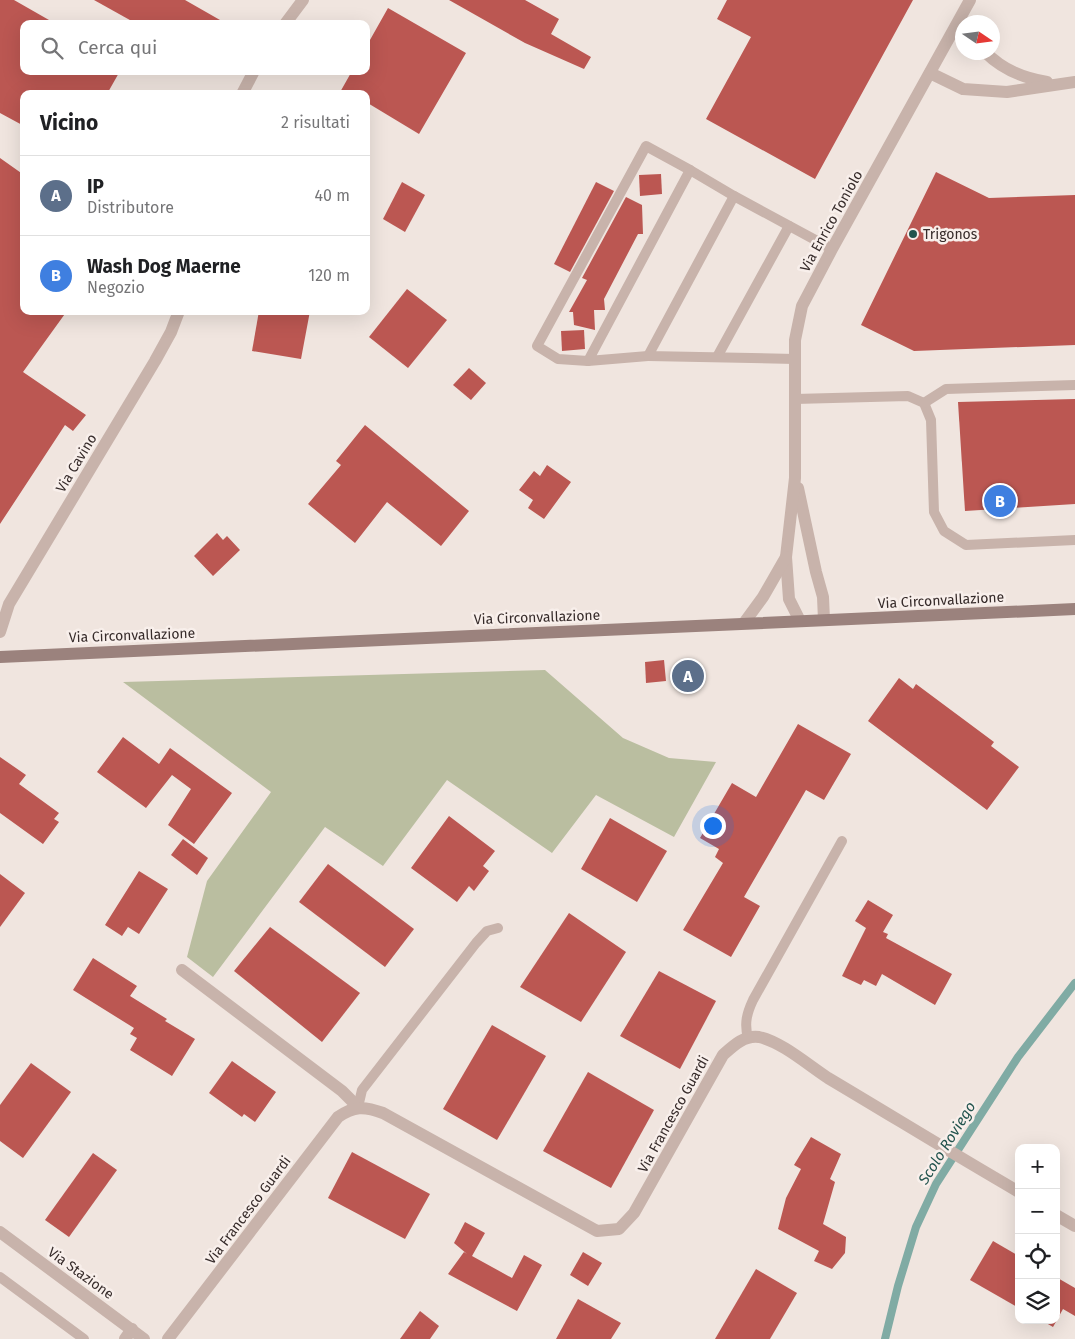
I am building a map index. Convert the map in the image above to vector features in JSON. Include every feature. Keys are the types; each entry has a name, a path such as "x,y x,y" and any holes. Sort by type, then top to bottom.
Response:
{"main road":[{"name":"Via Circonvallazione","path":"0,657 1075,609"}],"street":[{"path":"288,20 303,0"},
{"name":"Via Enrico Toniolo","path":"964,15 970,0"},
{"name":"Via Enrico Toniolo","path":"800,621 790,599 786,557 796,478 795,340 802,306 930,73 955,36"},
{"path":"993,60 1013,72 1028,78 1057,84"},
{"path":"930,73 962,89 1007,92 1075,82"},
{"path":"244,90 252,75"},
{"name":"Via Cavino","path":"0,632 8,604 155,361 171,332 177,315"},
{"name":"Via Enrico Toniolo","path":"796,478 823,597 824,620"},
{"name":"Via Enrico Toniolo","path":"744,623 763,597 786,557"},
{"name":"Via Francesco Guardi","path":"182,970 342,1091 358,1107"},
{"path":"748,1038 757,1037 778,1045 1015,1190"},
{"name":"Via Francesco Guardi","path":"168,1339 338,1117 348,1111 358,1107 373,1109 597,1231 619,1229 634,1213 723,1055 732,1047 748,1038"},
{"path":"1060,1217 1075,1226"},
{"name":"Via Stazione","path":"0,1232 128,1334 144,1339"}],"lane":[{"path":"795,359 648,356 588,361 558,359 537,346 646,146 832,250"},
{"path":"588,361 690,170"},
{"path":"648,356 734,196"},
{"path":"717,357 789,226"},
{"path":"924,403 946,389 1075,385"},
{"path":"795,399 908,396 924,403 931,420 934,512 944,531 966,545 1075,540"},
{"path":"748,1038 746,1015 842,841"},
{"path":"358,1107 362,1090 470,951 487,931 498,928"},
{"path":"0,1277 84,1339"}],"green space":[{"path":"545,670 623,738 669,758 716,762 674,837 596,795 552,853 447,780 383,866 325,827 213,977 187,957 207,881 271,792 123,682"}],"building":[{"path":"0,0 14,0 49,20 20,20 20,75 118,75 109,90 20,90 20,124 0,113"},
{"path":"94,0 185,0 220,20 130,20"},
{"path":"449,0 525,0 559,19 551,34 591,57 584,69 525,43"},
{"path":"727,0 913,0 815,179 706,119 751,37 717,19"},
{"path":"388,8 466,53 419,134 370,104 370,90 341,90 350,75 370,75 370,40"},
{"path":"0,158 20,172 20,315 64,315 23,372 86,415 73,431 65,425 0,524"},
{"path":"936,172 989,198 1075,195 1075,345 914,351 861,325"},
{"path":"661,174 662,194 640,196 639,175"},
{"path":"402,182 425,195 405,232 383,219"},
{"path":"596,182 614,191 570,272 554,264"},
{"path":"626,197 642,205 643,234 638,234 604,299 605,310 594,310 595,330 574,325 573,312 569,312 587,280 582,278"},
{"path":"407,289 447,320 408,368 369,337"},
{"path":"258,315 309,315 301,359 252,351"},
{"path":"584,330 585,349 562,351 561,331"},
{"path":"469,368 486,383 471,400 453,385"},
{"path":"1075,399 1075,504 965,511 958,402"},
{"path":"365,425 469,511 441,546 387,502 355,543 308,504 341,465 336,461"},
{"path":"547,465 571,482 544,519 528,508 533,500 519,490 534,471 540,476"},
{"path":"217,533 223,540 227,536 240,550 213,576 194,556"},
{"path":"664,660 666,681 646,683 645,662"},
{"path":"899,678 913,689 916,684 994,742 991,746 1019,767 987,810 868,721"},
{"path":"798,724 851,754 824,800 806,790 744,897 760,906 731,957 683,930 723,863 715,857 719,849 700,838 732,783 756,797"},
{"path":"123,737 159,764 170,748 232,793 194,844 168,825 191,789 172,775 146,808 97,772"},
{"path":"0,757 26,775 19,784 59,813 54,819 59,822 43,844 0,813"},
{"path":"449,816 495,851 483,866 489,871 474,891 469,886 457,902 411,868"},
{"path":"610,818 667,851 637,902 581,869"},
{"path":"183,839 208,858 197,875 171,855"},
{"path":"328,864 414,929 385,967 299,902"},
{"path":"139,871 168,889 139,934 128,927 122,936 105,925"},
{"path":"0,874 25,893 0,927"},
{"path":"868,900 893,915 883,932 888,934 886,938 952,974 935,1005 882,974 876,986 864,980 861,985 842,976 866,928 855,921"},
{"path":"569,913 626,952 581,1022 520,987"},
{"path":"270,927 360,993 322,1042 234,971"},
{"path":"93,958 137,986 130,996 167,1019 165,1021 195,1039 172,1076 130,1050 137,1038 130,1034 134,1028 73,990"},
{"path":"659,971 716,1001 680,1069 620,1036"},
{"path":"492,1025 546,1056 497,1140 443,1109"},
{"path":"232,1061 276,1092 255,1122 244,1114 242,1117 209,1093"},
{"path":"31,1063 71,1092 23,1158 0,1141 0,1105"},
{"path":"588,1072 654,1110 611,1188 543,1151"},
{"path":"811,1137 841,1154 830,1179 835,1182 823,1224 846,1237 845,1253 832,1269 814,1261 819,1251 778,1229 786,1198 801,1169 794,1165"},
{"path":"352,1152 430,1194 405,1239 328,1198"},
{"path":"93,1153 117,1170 69,1237 45,1220"},
{"path":"465,1222 485,1233 472,1256 512,1278 524,1255 542,1265 517,1311 448,1274 464,1252 467,1254 454,1243"},
{"path":"993,1241 1015,1254 1015,1306 970,1280"},
{"path":"583,1252 602,1263 588,1286 570,1275"},
{"path":"756,1269 797,1293 770,1339 715,1339"},
{"path":"1060,1279 1075,1288 1075,1316 1063,1309 1060,1314"},
{"path":"578,1299 621,1323 611,1339 556,1339"},
{"path":"420,1311 439,1326 430,1339 400,1339"}],"waterway":[{"name":"Scolo Roviego","path":"885,1339 898,1286 916,1227 936,1184 1018,1057 1075,983"}],"place":[{"name":"Trigonos","path":"913,234"},
{"name":"Wash Dog Maerne","path":"1000,501"},
{"name":"IP","path":"688,676"}]}
